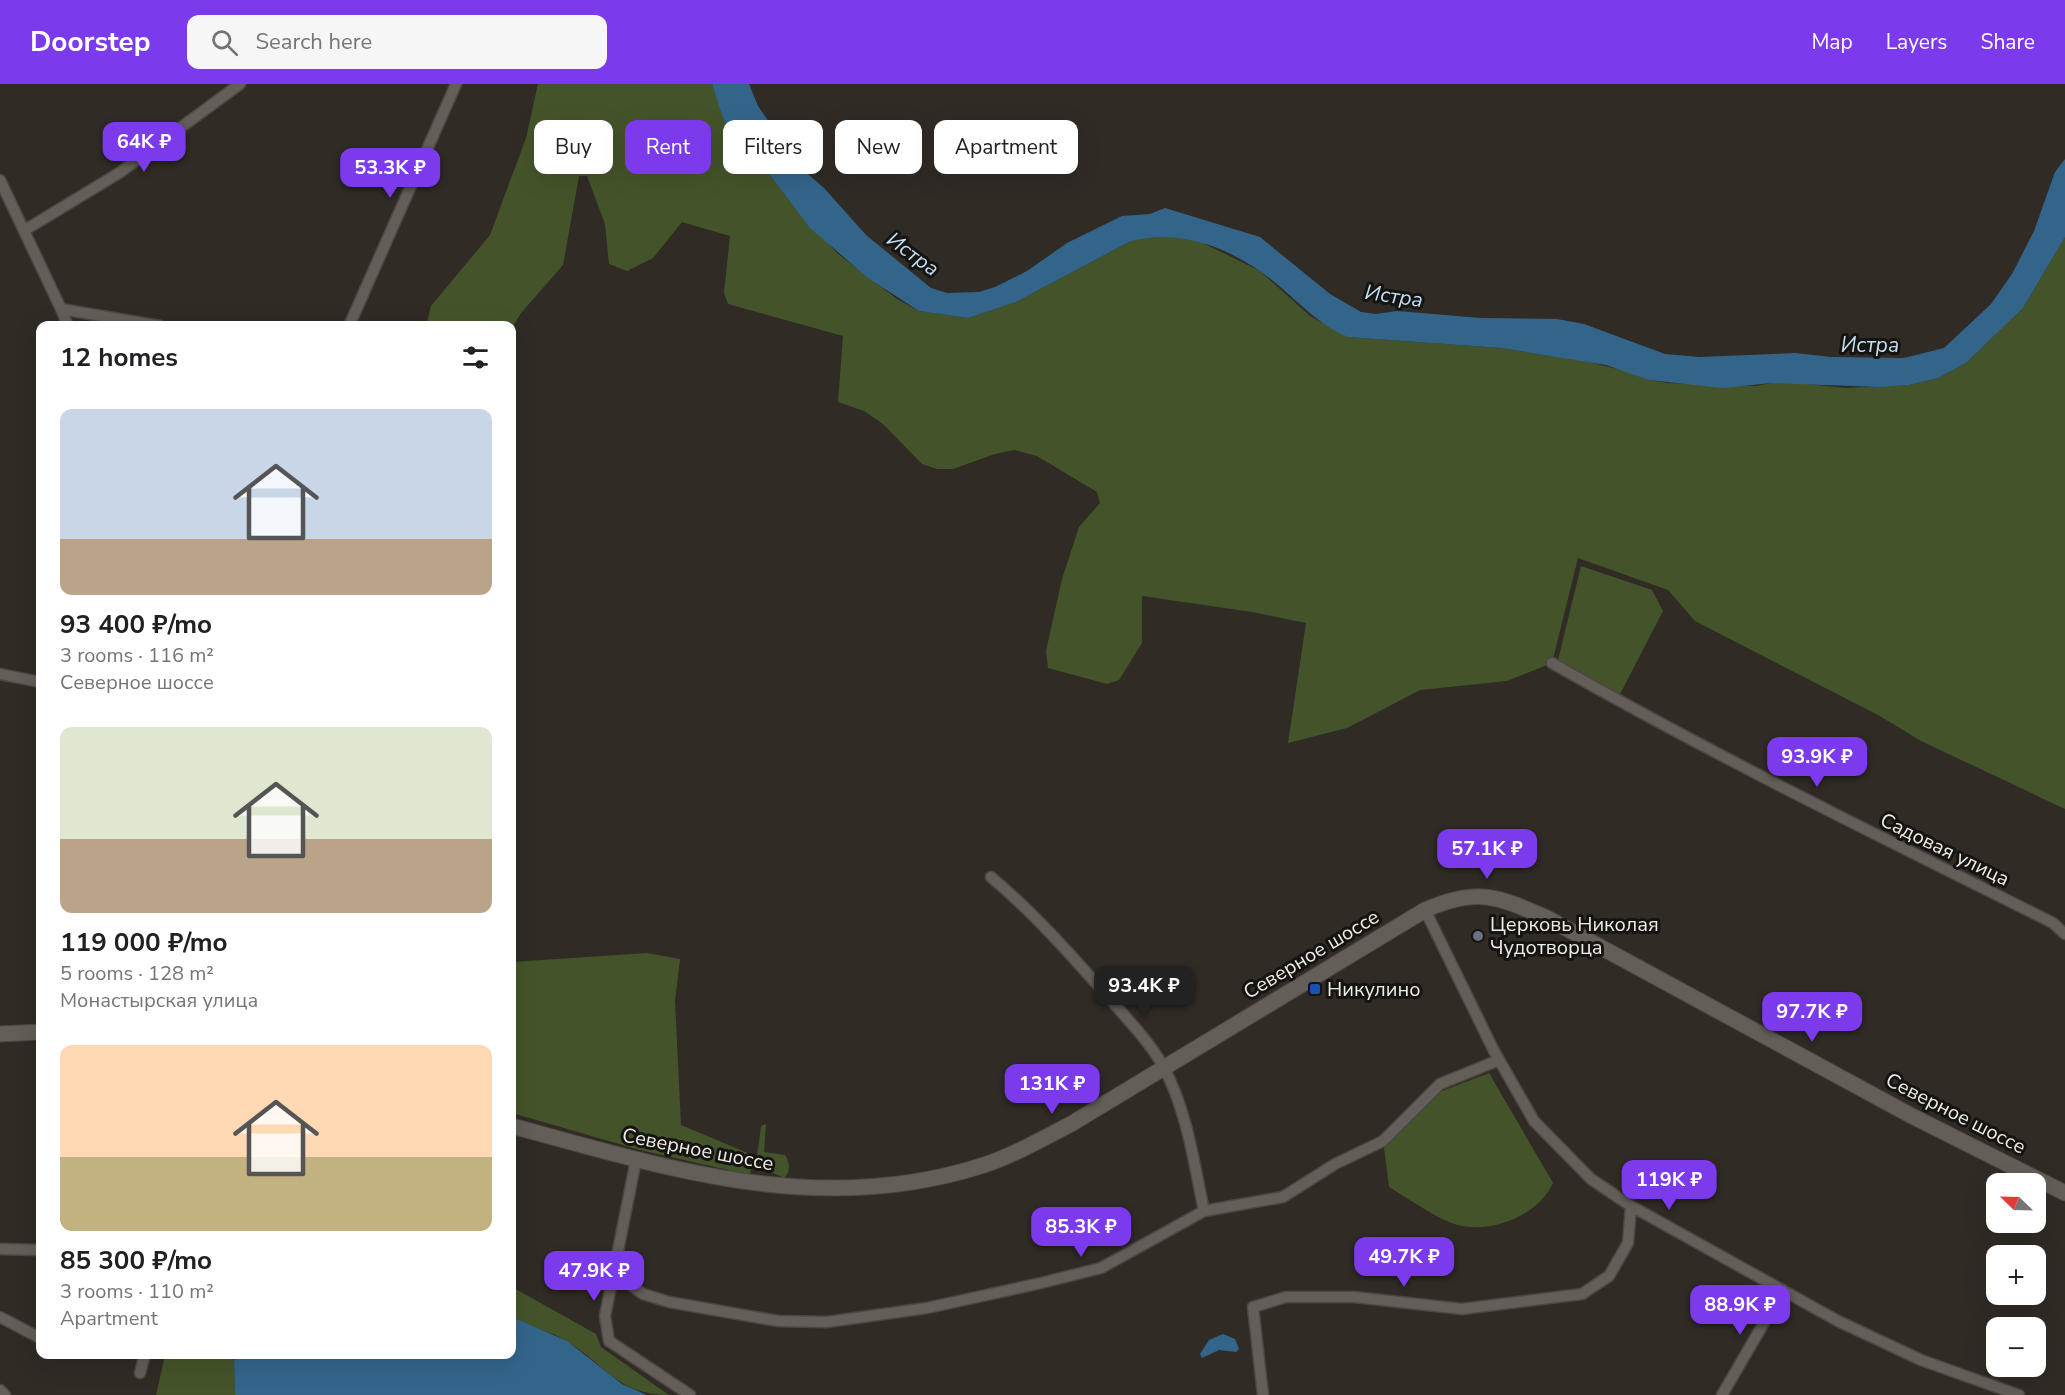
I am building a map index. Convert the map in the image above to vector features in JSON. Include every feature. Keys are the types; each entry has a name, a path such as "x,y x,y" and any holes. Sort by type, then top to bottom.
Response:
{"main road":[{"name":"Северное шоссе","path":"516,1127 636,1160 737,1182 797,1188 874,1187 936,1178 985,1164 1026,1148 1071,1124 1425,910 1452,898 1489,896 1541,915 1910,1115 2065,1193"},
{"path":"0,1034 36,1032"}],"street":[{"path":"25,230 119,173 240,84"},
{"path":"351,321 456,84"},
{"path":"0,180 66,321"},
{"path":"61,309 131,321"},
{"name":"Садовая улица","path":"1552,663 1835,814 2053,922 2065,934"},
{"path":"0,674 36,681"},
{"path":"991,878 1014,896 1075,960 1144,1038 1163,1067 1188,1131 1204,1211"},
{"path":"1425,910 1499,1060 1534,1121 1591,1179 1631,1206 1783,1290 1921,1360 2019,1395"},
{"path":"614,1273 643,1294 669,1302 778,1322 827,1322 927,1308 1101,1268 1204,1211 1283,1197 1335,1164 1383,1141 1440,1084 1499,1060"},
{"path":"636,1160 605,1316 609,1341 690,1395"},
{"path":"1263,1395 1253,1307 1286,1297 1354,1297 1462,1309 1582,1294 1609,1276 1628,1243 1631,1206"},
{"path":"0,1249 36,1250"},
{"path":"1722,1395 1783,1290"},
{"path":"0,1317 36,1336"},
{"path":"140,1373 144,1359"},
{"path":"0,1390 5,1395"}],"green space":[{"path":"538,84 712,84 724,120 723,174 770,174 788,195 788,199 837,253 897,299 919,311 968,318 1016,302 1129,242 1148,236 1172,235 1199,241 1260,271 1310,316 1348,337 1501,348 1584,361 1630,372 1649,380 1668,383 1756,386 1772,383 1798,383 1846,388 1909,385 1938,378 1966,363 2023,308 2065,237 2065,809 1921,741 1878,715 1695,621 1668,590 1578,558 1552,663 1507,681 1420,690 1347,728 1288,743 1306,623 1252,612 1142,596 1142,643 1119,680 1107,684 1048,668 1046,651 1062,579 1079,527 1100,503 1097,492 1037,456 1014,450 995,454 953,469 937,469 922,464 883,424 864,411 838,402 843,336 728,304 724,293 730,236 682,222 653,258 627,271 609,264 605,224 587,176 579,176 563,265 516,321 427,321 431,306 490,235 526,138"},
{"path":"1581,566 1652,590 1663,611 1619,696 1558,660"},
{"path":"647,953 680,959 675,1001 681,1125 757,1157 761,1126 766,1124 764,1152 785,1155 789,1167 788,1173 784,1178 752,1163 750,1175 640,1150 516,1114 516,962"},
{"path":"1489,1073 1553,1183 1537,1204 1526,1213 1513,1219 1485,1227 1458,1225 1433,1214 1389,1187 1384,1147 1442,1091"},
{"path":"516,1289 596,1334 601,1347 669,1395 637,1390 614,1377 568,1342 516,1319"},
{"path":"164,1359 235,1359 235,1395 156,1395"}],"water":[{"path":"712,84 749,84 758,106 768,120 724,120"},
{"path":"2065,159 2065,237 2023,308 1966,363 1938,378 1909,385 1879,387 1772,383 1723,388 1649,380 1606,365 1501,348 1348,337 1319,321 1278,285 1245,262 1208,245 1169,237 1129,242 1016,302 968,318 919,311 868,278 810,228 769,174 808,174 824,188 866,235 931,288 947,293 979,292 995,287 1027,271 1067,243 1122,216 1150,214 1165,208 1260,237 1330,294 1361,312 1376,314 1397,311 1481,318 1557,319 1584,324 1665,354 1699,357 1795,353 1831,357 1904,358 1944,348 1991,304 2012,274 2034,231 2055,172"},
{"path":"516,1319 567,1341 622,1384 647,1395 235,1395 235,1359 516,1359"},
{"path":"1223,1334 1235,1339 1239,1349 1236,1352 1219,1350 1202,1358 1200,1354 1209,1340"}],"place":[{"name":"Церковь Николая Чудотворца","path":"1478,936"},
{"name":"Никулино","path":"1315,989"}],"water label":[{"name":"Истра","path":"913,254"},
{"name":"Истра","path":"1394,296"},
{"name":"Истра","path":"1870,345"}]}
